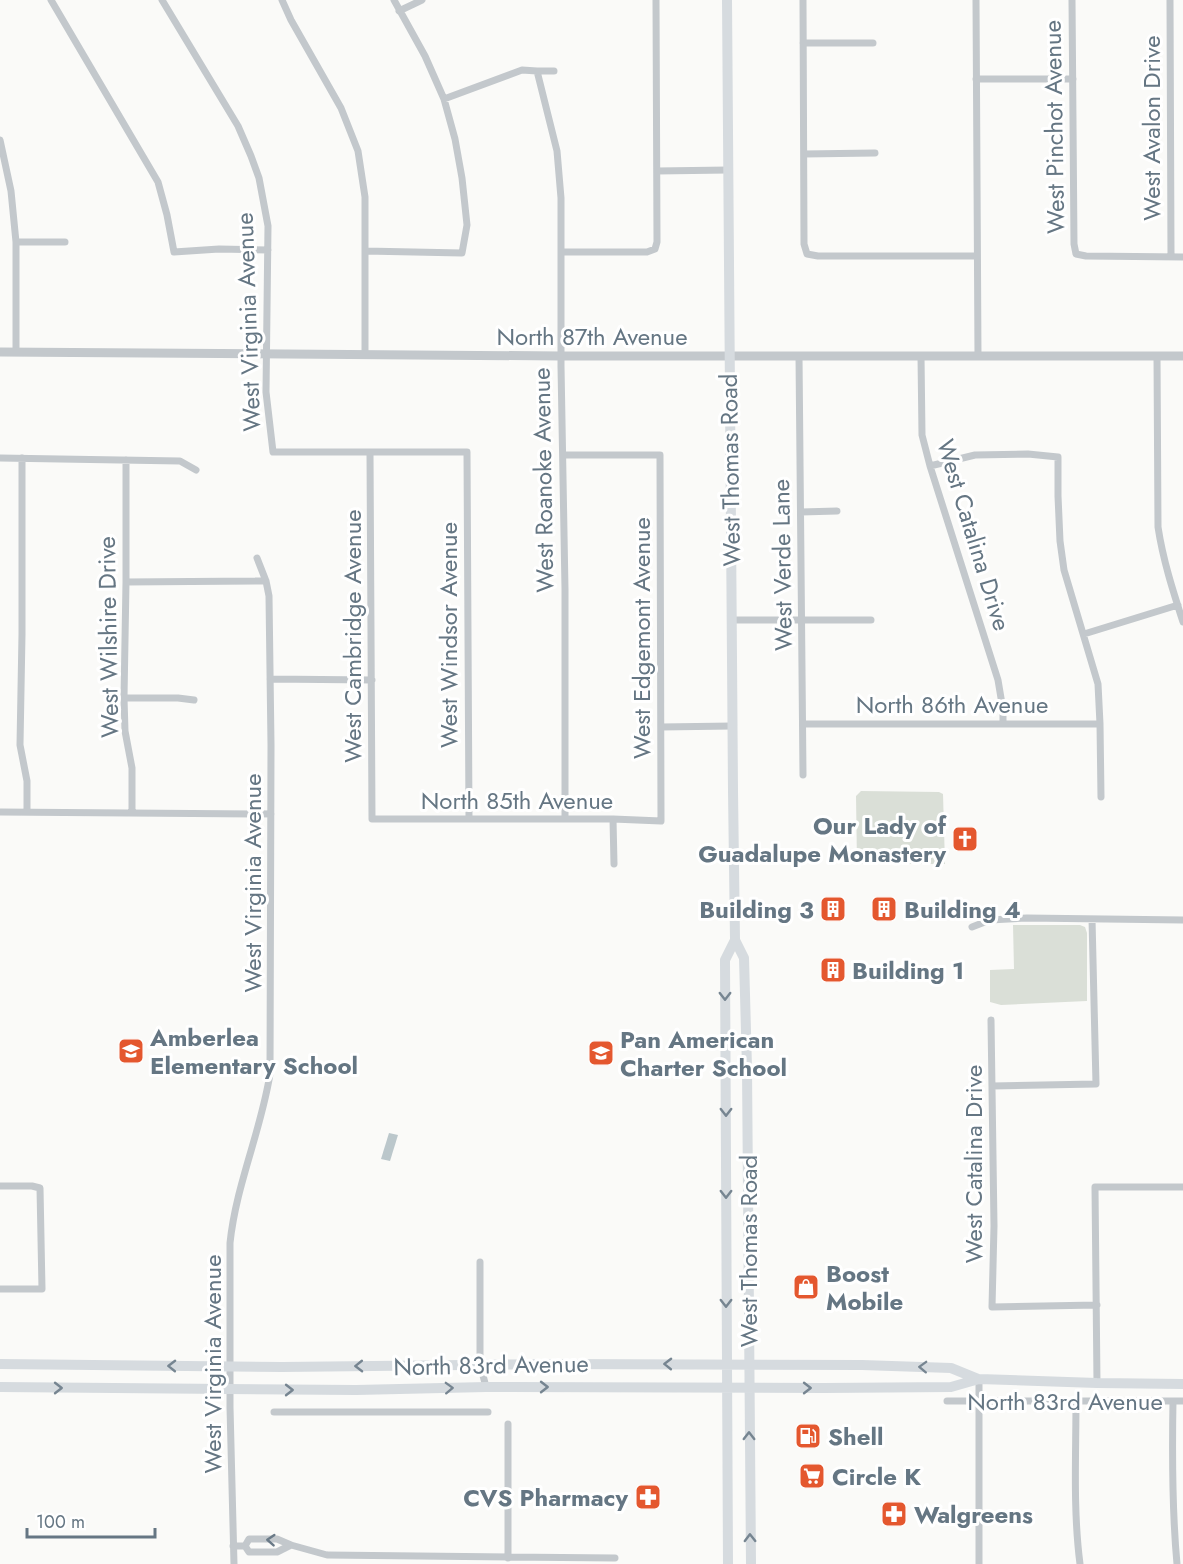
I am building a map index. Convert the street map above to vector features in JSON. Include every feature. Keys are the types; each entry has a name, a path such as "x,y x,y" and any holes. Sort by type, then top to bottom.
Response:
{"main road":[{"name":"West Thomas Road","path":"727,0 735,940 744,958 751,1564"},
{"name":"West Thomas Road","path":"728,1564 725,960 735,940"},
{"path":"726,1143 747,1143"},
{"name":"North 83rd Avenue","path":"0,1364 854,1365 951,1368 979,1379"},
{"name":"North 83rd Avenue","path":"0,1387 356,1390 486,1387 748,1389 951,1387 979,1379 1183,1384"}],"street":[{"path":"51,0 158,182 174,252 219,249 268,250"},
{"name":"West Virginia Avenue","path":"162,0 238,126 259,178 268,226 266,392 273,452 370,452"},
{"path":"282,0 341,108 358,151 365,197 365,354"},
{"path":"365,251 462,253 467,225 455,139 444,99 425,56 394,0"},
{"path":"399,11 422,0"},
{"path":"562,252 647,252 655,249 657,242 656,0"},
{"path":"803,0 804,244 807,254 818,256 977,256"},
{"path":"976,0 978,356"},
{"name":"West Pinchot Avenue","path":"1072,0 1074,244 1076,254 1171,256"},
{"name":"West Avalon Drive","path":"1170,0 1171,256"},
{"path":"803,43 873,43"},
{"path":"444,99 522,70 554,71"},
{"name":"West Roanoke Avenue","path":"537,71 557,152 561,198 565,819"},
{"path":"976,79 1073,80"},
{"path":"0,140 11,190 16,242 16,352"},
{"path":"804,154 874,153"},
{"path":"657,171 728,170"},
{"path":"16,242 65,242"},
{"path":"1171,256 1183,256"},
{"name":"North 87th Avenue","path":"0,352 561,356 1183,356"},
{"name":"West Verde Lane","path":"799,356 803,775"},
{"name":"West Catalina Drive","path":"921,356 922,435 998,680 1003,724"},
{"path":"1157,356 1158,527 1161,546 1183,622"},
{"name":"West Windsor Avenue","path":"370,452 467,452 469,819"},
{"name":"West Cambridge Avenue","path":"370,452 372,819"},
{"name":"West Edgemont Avenue","path":"563,454 660,454 661,821"},
{"path":"930,466 975,455 1028,454 1058,457 1058,507 1064,570 1098,684 1101,796"},
{"path":"0,458 180,461 196,470"},
{"path":"22,458 20,745 27,781 27,812"},
{"name":"West Wilshire Drive","path":"126,460 124,698 125,731 132,768 132,813"},
{"path":"801,512 837,511"},
{"name":"West Virginia Avenue","path":"234,1564 230,1389 230,1243 233,1219 270,1074 271,814 268,596 266,581 257,558"},
{"path":"126,582 266,581"},
{"path":"1084,634 1178,604"},
{"path":"731,620 872,620"},
{"path":"270,679 372,680"},
{"path":"124,698 194,700"},
{"name":"North 86th Avenue","path":"803,723 1100,724"},
{"path":"661,727 732,726"},
{"path":"0,812 271,814"},
{"name":"North 85th Avenue","path":"372,819 661,821"},
{"path":"614,819 614,864"},
{"path":"972,927 990,921 1026,918 1183,920"},
{"path":"992,1086 1096,1084 1092,919"},
{"name":"West Catalina Drive","path":"991,1020 994,1226 992,1307 1097,1305"},
{"path":"0,1186 40,1188 42,1289 0,1289"},
{"path":"1097,1383 1095,1187 1183,1186"},
{"path":"480,1262 480,1364 486,1387"},
{"path":"979,1379 979,1564"},
{"name":"North 83rd Avenue","path":"946,1401 1183,1401"},
{"path":"1076,1401 1076,1534 1080,1564"},
{"path":"1173,1401 1172,1461 1177,1564"},
{"path":"274,1412 488,1412"},
{"path":"508,1424 508,1558"},
{"path":"245,1545 249,1539 277,1539 327,1555 615,1558"},
{"path":"233,1546 245,1545"},
{"path":"245,1545 249,1552 277,1552 291,1545"}],"shaded area":[{"path":"861,791 939,792 943,794 945,864 857,864 856,796"},
{"path":"1013,925 1080,925 1085,927 1087,933 1087,1001 1001,1005 990,1002 990,970 1014,969"},
{"path":"389,1133 398,1135 390,1161 381,1159"}],"place":[{"name":"Our Lady of Guadalupe Monastery","path":"965,839"},
{"name":"Building 3","path":"833,909"},
{"name":"Building 4","path":"884,909"},
{"name":"Building 1","path":"833,970"},
{"name":"Amberlea Elementary School","path":"131,1051"},
{"name":"Pan American Charter School","path":"601,1053"},
{"name":"Boost Mobile","path":"806,1287"},
{"name":"Shell","path":"808,1436"},
{"name":"Circle K","path":"812,1476"},
{"name":"CVS Pharmacy","path":"648,1497"},
{"name":"Walgreens","path":"894,1514"}]}
